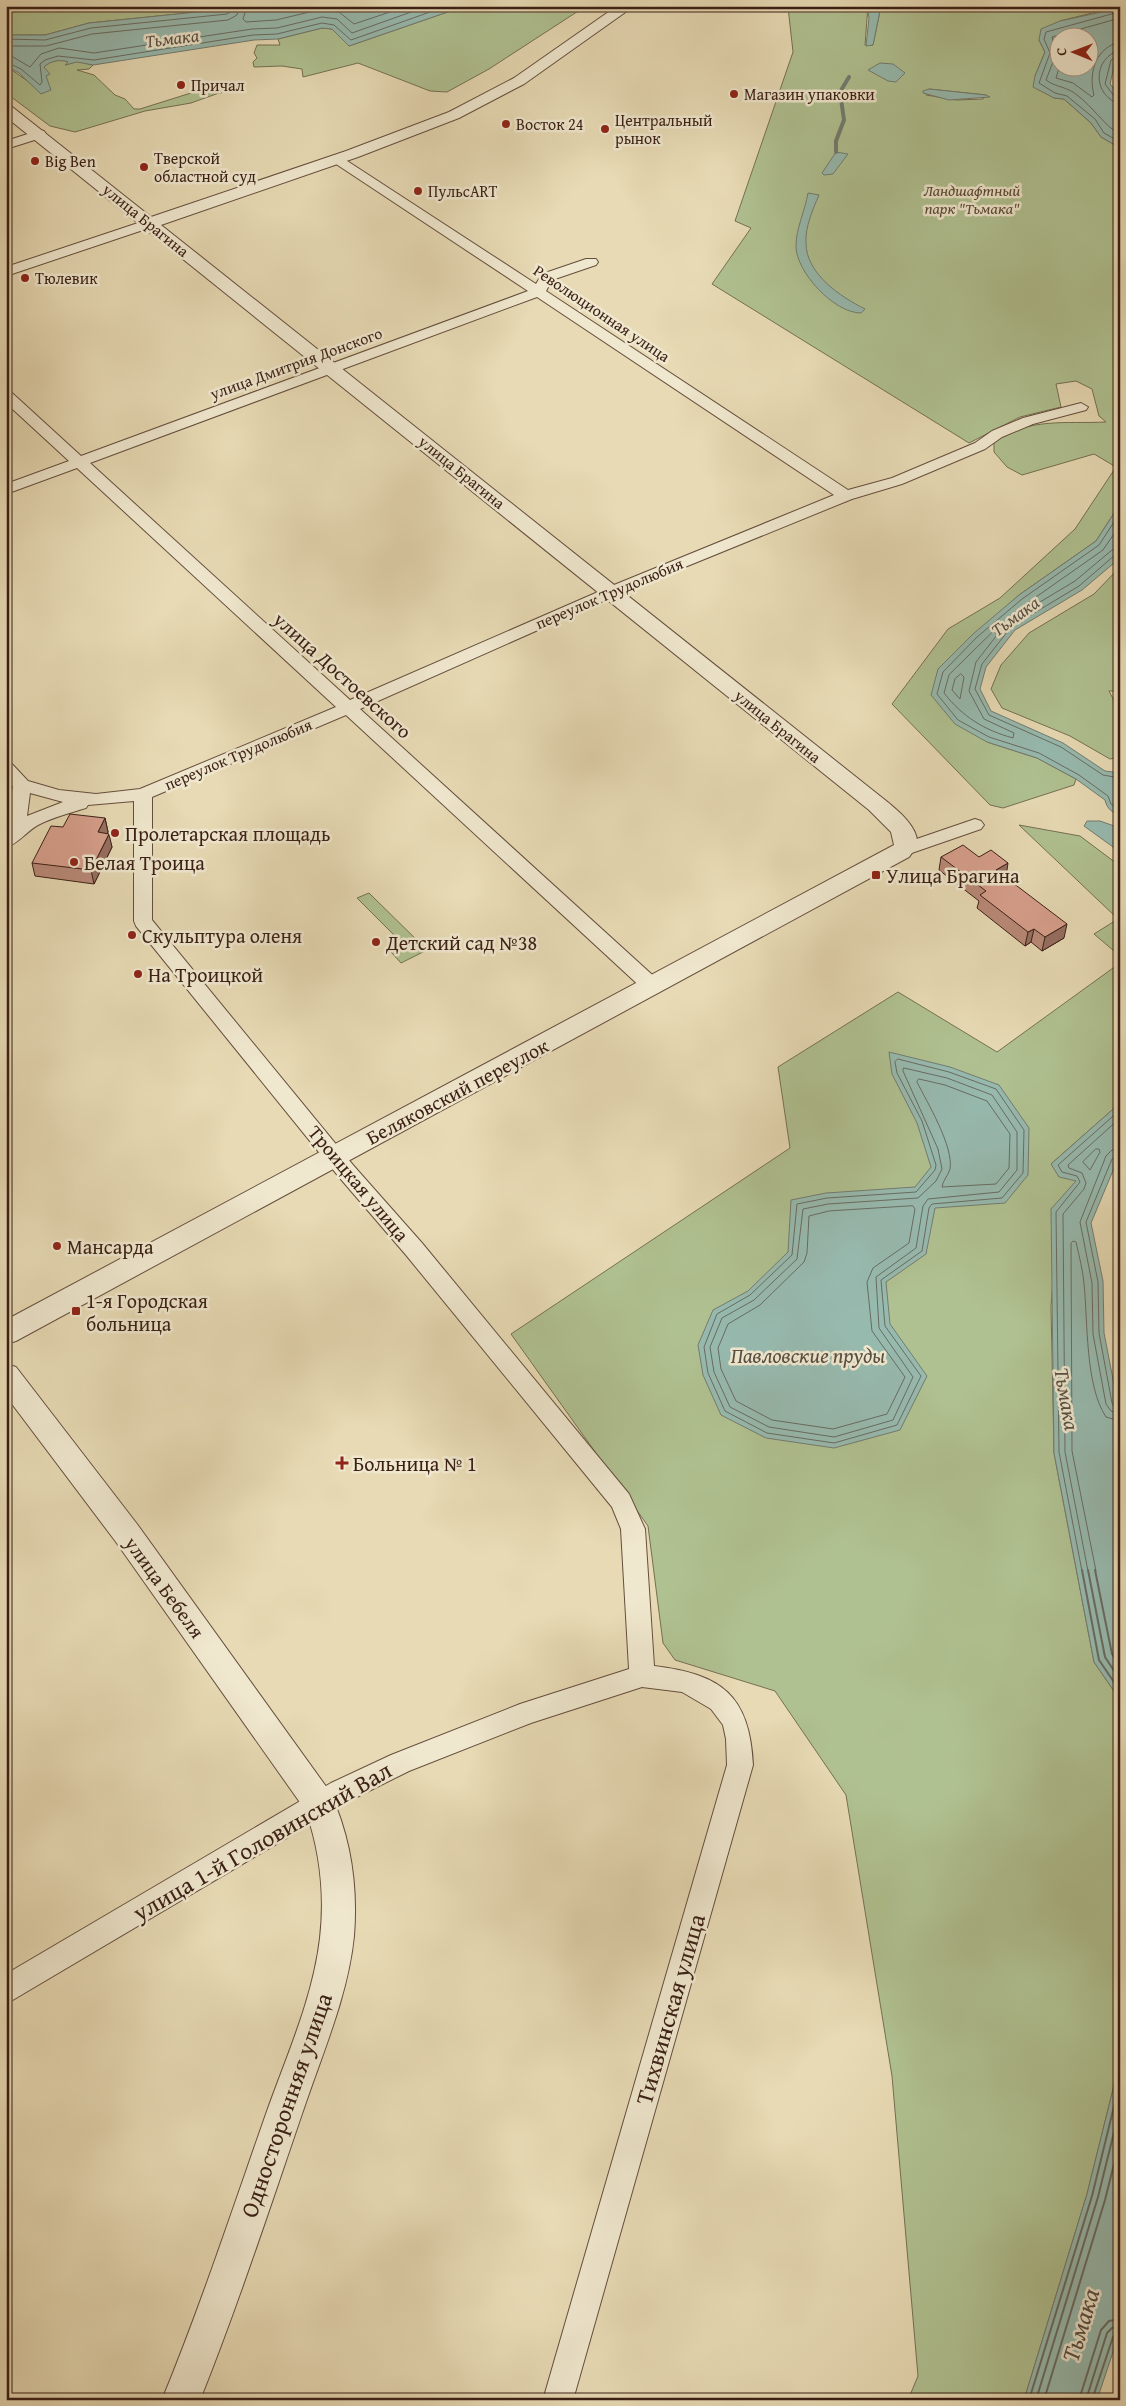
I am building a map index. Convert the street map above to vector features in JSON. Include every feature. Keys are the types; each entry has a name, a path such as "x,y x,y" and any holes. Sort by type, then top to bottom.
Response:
{"street":[{"path":"6,272 418,131 466,109 519,81 627,6"},
{"name":"улица Брагина","path":"6,109 40,134 611,591 896,822 904,833 904,848"},
{"path":"6,145 40,134"},
{"name":"Революционная улица","path":"338,159 846,496"},
{"name":"улица Дмитрия Донского","path":"6,489 538,292 547,277 591,262"},
{"name":"улица Достоевского","path":"6,395 652,986"},
{"name":"переулок Трудолюбия","path":"143,794 348,708 611,591 846,496 897,481 980,446 997,434 1028,421 1080,407"},
{"path":"6,768 22,785 58,796 96,800"},
{"path":"11,836 22,785"},
{"path":"11,836 40,815 96,800 143,794"},
{"name":"Троицкая улица","path":"143,794 143,921 334,1157 440,1279 621,1501 633,1529 642,1676"},
{"path":"904,848 975,825"},
{"name":"Беляковский переулок","path":"6,1333 652,986 904,848"},
{"name":"улица Бебеля","path":"6,1375 61,1444 193,1624 319,1803"},
{"name":"улица 1-й Головинский Вал","path":"6,1990 319,1803 400,1763 529,1712 642,1676"},
{"name":"Тихвинская улица","path":"558,2400 740,1765 739,1739 734,1720 720,1701 702,1689 683,1681 642,1676"},
{"name":"Односторонняя улица","path":"181,2400 208,2334 332,1968 338,1923 337,1875 330,1838 319,1803"}],"green space":[{"path":"20,6 233,6 227,9 89,23 45,35 6,35 6,12 15,12"},
{"path":"465,6 586,6 489,69 447,92 430,91 358,63 303,77 302,69 282,66 254,67 253,62 257,58 254,53 257,45 280,45 278,39 322,28 332,29 349,46"},
{"name":"Ландшафтный парк \"Тьмака\"","path":"868,6 865,45 873,45 881,6 1120,6 1060,21 1052,28 1048,28 1048,32 1039,40 1045,52 1035,76 1054,98 1064,99 1091,123 1101,137 1120,148 1120,504 1096,541 1019,595 938,669 987,742 1037,758 1076,779 1074,785 1003,808 990,805 892,704 948,629 1000,598 1075,529 1116,467 1094,454 1022,475 1007,467 994,452 994,442 1007,434 1034,425 1106,422 1099,416 1092,389 1076,381 1056,384 1061,407 1020,417 969,443 712,284 751,228 735,221 793,52 788,7","holes":["929,89 986,95 983,99 957,100 926,95"]},
{"path":"61,59 68,62 66,65 77,61 93,65 89,69 77,70 94,75 115,95 125,99 134,109 140,109 210,87 227,85 234,91 219,93 191,103 145,111 75,132 50,126 6,93 6,66 29,82 49,74 43,67 48,63"},
{"path":"1120,567 1120,691 1109,691 1120,712 1120,757 1110,759 1070,736 1002,708 991,689 1001,665 1029,633 1094,594"},
{"path":"1019,825 1080,836 1120,866 1120,956 1094,934 1118,919"},
{"path":"369,893 427,950 401,963 391,952 404,945 357,898"},
{"path":"1120,963 1120,1103 1051,1164 1076,1181 1053,1280 1051,1307 1054,1453 1094,1662 1116,1694 1120,1706 1120,2061 1087,2194 1024,2400 908,2400 918,2376 892,2076 846,1795 775,1691 675,1660 663,1643 648,1526 511,1334 790,1148 778,1067 898,992 997,1052"}],"water":[{"name":"Тьмака","path":"233,6 465,6 349,46 332,29 322,28 278,39 254,40 93,65 77,62 65,65 68,62 55,61 44,67 50,74 46,76 51,90 41,94 19,73 6,66 6,35 45,35 89,23 226,9"},
{"path":"881,6 873,45 866,46 869,18 867,7"},
{"path":"1120,8 1120,60 1115,62 1110,84 1120,95 1120,148 1101,137 1091,123 1064,99 1054,98 1033,87 1035,76 1045,52 1039,40 1041,29 1060,21"},
{"path":"880,63 893,64 905,73 896,82 888,81 868,70"},
{"path":"929,89 990,97 949,100 923,93 923,91"},
{"path":"836,152 848,154 833,174 824,175 822,173"},
{"path":"808,193 819,195 810,218 806,237 808,254 812,265 826,283 865,309 861,313 850,311 829,299 809,279 802,267 798,256 796,239"},
{"name":"Тьмака","path":"1120,504 1120,558 1082,590 1015,630 986,667 980,689 991,711 1063,743 1105,771 1120,773 1120,816 1110,810 1105,800 1076,779 1037,758 987,742 955,724 931,695 938,669 973,634 1019,595 1096,541"},
{"path":"1087,821 1100,821 1120,828 1120,852 1084,826"},
{"name":"Павловские пруды","path":"889,1052 950,1067 999,1085 1029,1128 1028,1175 1005,1203 935,1208 926,1254 886,1282 890,1324 927,1376 900,1430 834,1448 766,1438 721,1415 703,1375 698,1345 713,1310 748,1291 788,1252 791,1200 826,1193 915,1187 931,1167 917,1123 892,1074"},
{"name":"Тьмака","path":"1120,1103 1120,1159 1117,1161 1091,1223 1103,1281 1104,1333 1120,1415 1120,1706 1116,1694 1094,1662 1054,1453 1051,1209 1076,1181 1059,1177 1051,1164"},
{"name":"Тьмака","path":"1120,2061 1120,2331 1097,2400 1024,2400 1087,2194"}],"building":[{"name":"Белая Троица","path":"70,814 105,818 98,832 109,834 91,870 32,863 51,826 63,827"},
{"path":"963,845 979,857 991,850 1008,863 996,870 1067,924 1045,937 1034,929 1028,932 980,895 986,891 941,857"}],"waterway":[{"path":"836,152 836,141 844,120 840,92 849,77"}],"place":[{"name":"Причал","path":"181,85"},
{"name":"Магазин упаковки","path":"734,94"},
{"name":"Восток 24","path":"506,124"},
{"name":"Центральный рынок","path":"605,129"},
{"name":"Big Ben","path":"35,161"},
{"name":"Тверской областной суд","path":"144,167"},
{"name":"ПульсART","path":"418,191"},
{"name":"Тюлевик","path":"25,278"},
{"name":"Пролетарская площадь","path":"115,833"},
{"name":"Белая Троица","path":"74,862"},
{"name":"Улица Брагина","path":"876,875"},
{"name":"Скульптура оленя","path":"132,935"},
{"name":"Детский сад №38","path":"376,942"},
{"name":"На Троицкой","path":"138,974"},
{"name":"Мансарда","path":"57,1246"},
{"name":"1-я Городская больница","path":"76,1311"},
{"name":"Больница № 1","path":"342,1463"}]}
